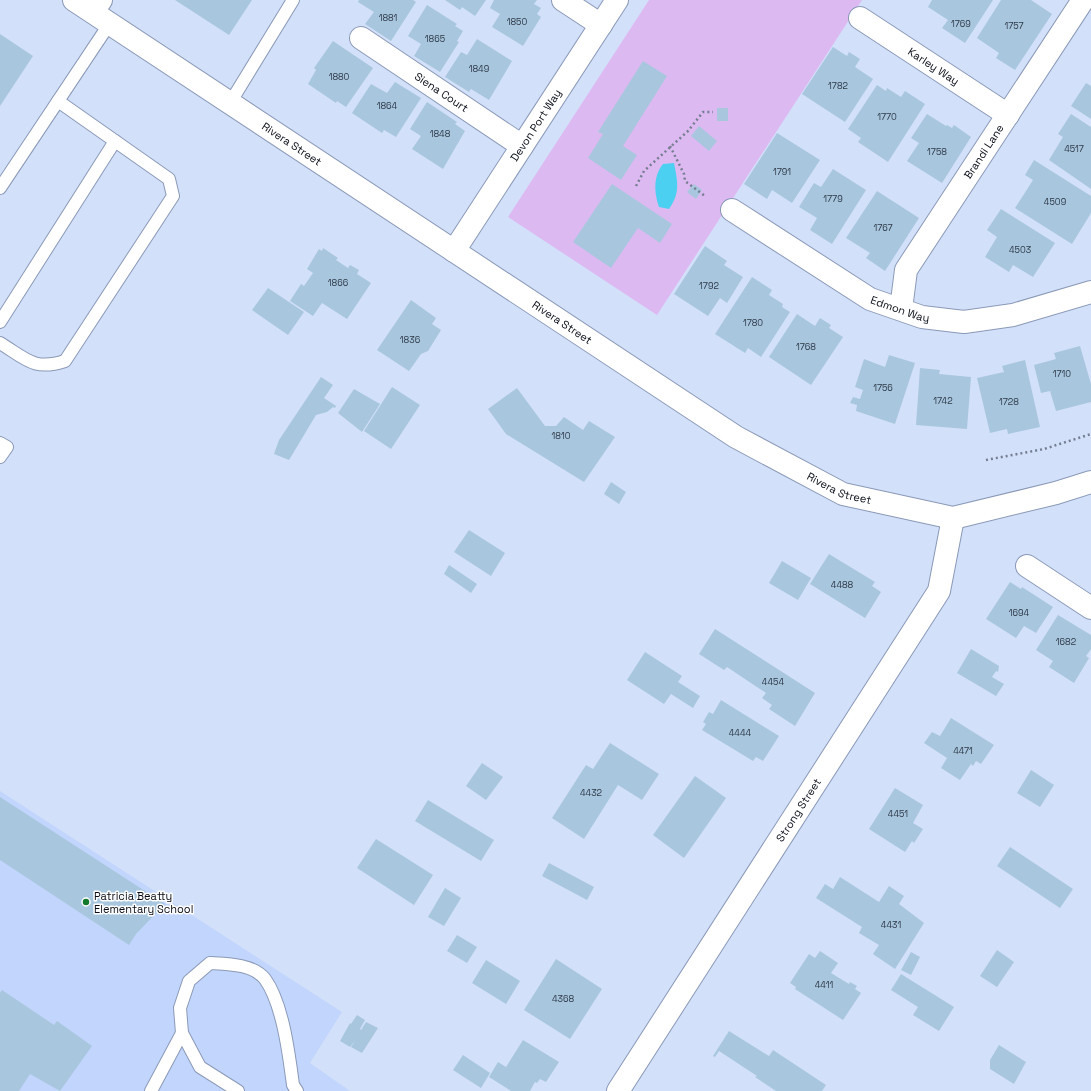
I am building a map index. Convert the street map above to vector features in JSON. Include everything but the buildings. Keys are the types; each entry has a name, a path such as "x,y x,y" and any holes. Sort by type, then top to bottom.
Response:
{"street":[{"name":"Rivera Street","path":"74,0 102,12 230,103 736,437 844,494 953,518 1056,493 1091,482"},
{"path":"563,0 601,25"},
{"name":"Devon Port Way","path":"454,251 617,0"},
{"name":"Brandi Lane","path":"901,309 906,270 1083,0"},
{"name":"Karley Way","path":"860,18 1008,116"},
{"name":"Siena Court","path":"361,38 522,146"},
{"name":"Edmon Way","path":"732,210 870,299 922,317 964,322 1013,315 1091,292"},
{"name":"Strong Street","path":"618,1091 939,591 953,518"},
{"path":"1027,566 1091,608"}],"lane":[{"path":"230,103 293,0"},
{"path":"0,188 58,101 102,12"},
{"path":"0,344 38,366 51,366 65,362 173,196 169,179 58,101"},
{"path":"0,322 115,141"},
{"path":"0,443 6,447 0,457"},
{"path":"238,1091 200,1067 182,1033 180,1008 189,982 210,964 234,964 252,971 264,979 275,1002 288,1039 293,1085 297,1091"},
{"path":"151,1091 182,1033"}],"path":[{"path":"636,186 644,171 688,131 703,112 713,112"},
{"path":"670,146 684,174 685,181 705,196"},
{"path":"986,460 1044,449 1091,434"}],"shaded area":[{"path":"649,0 862,0 657,315 508,217"},
{"name":"Patricia Beatty Elementary School","path":"0,791 342,1012 310,1063 350,1091 0,1091"}],"water":[{"path":"674,163 677,182 675,198 669,209 659,207 655,190 657,174 663,164"}],"place":[{"name":"Patricia Beatty Elementary School","path":"86,902"}]}
